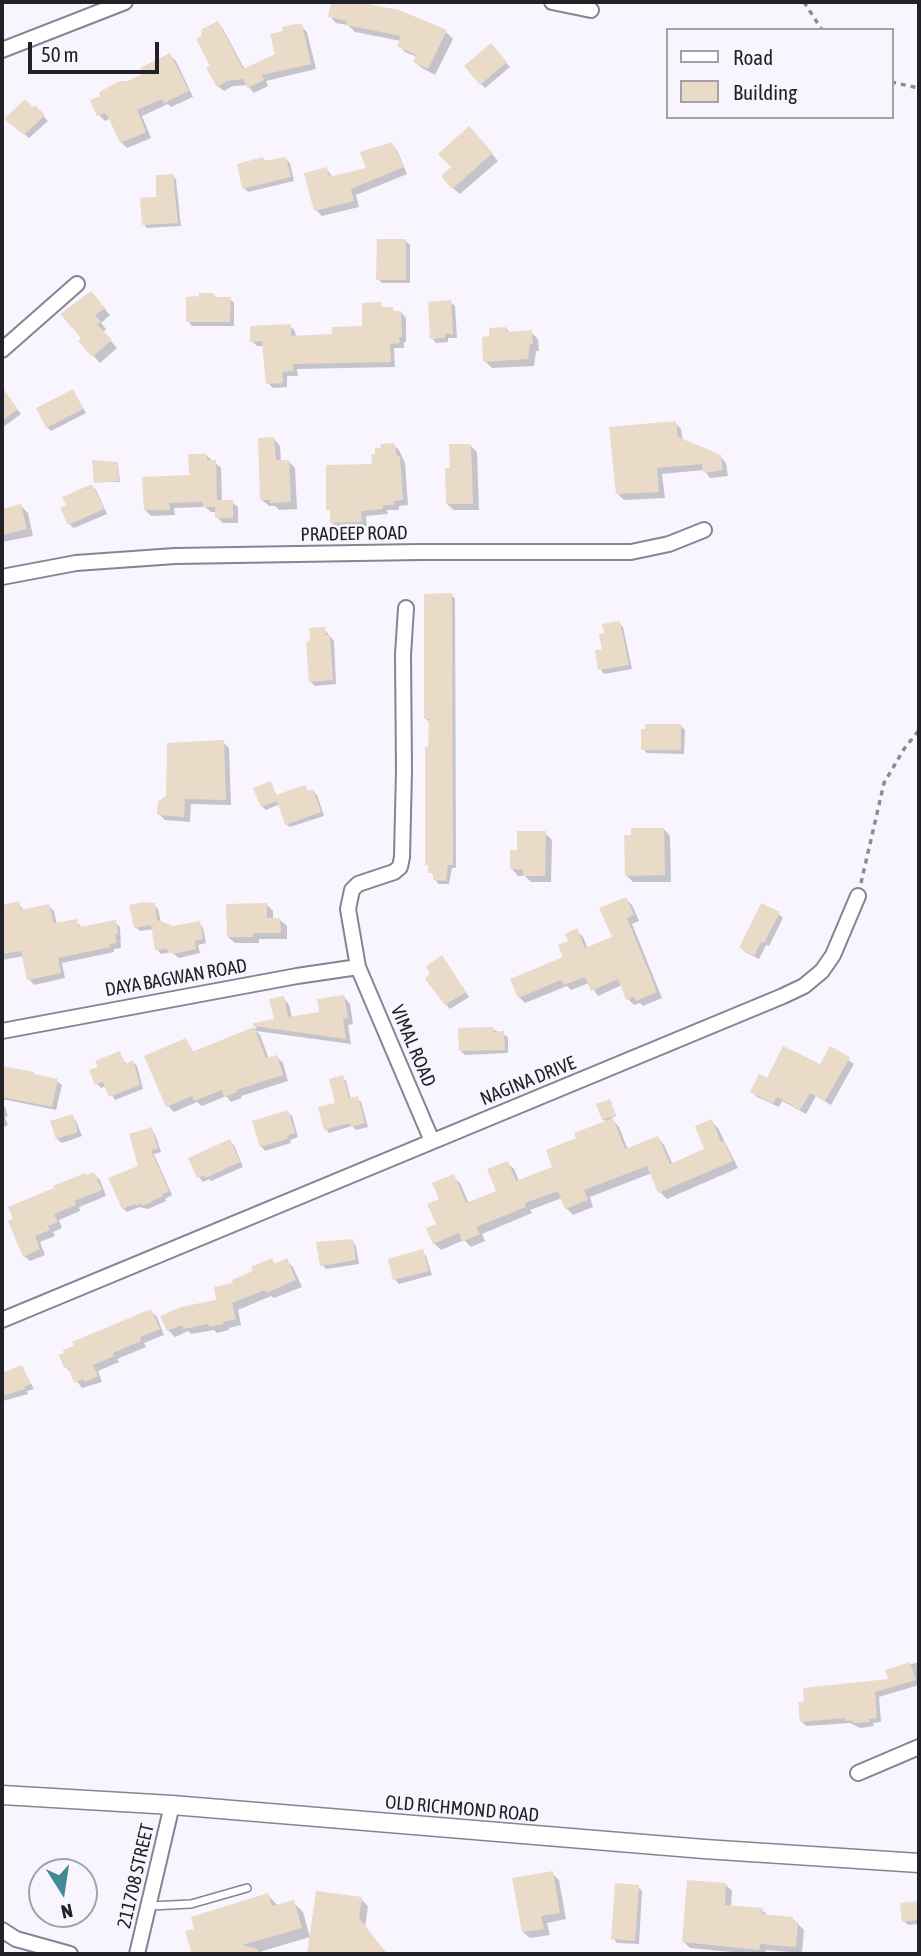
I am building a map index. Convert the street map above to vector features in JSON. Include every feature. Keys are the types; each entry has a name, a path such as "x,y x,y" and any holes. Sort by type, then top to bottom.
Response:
{"street":[{"path":"2,50 125,2"},
{"path":"552,2 591,10"},
{"path":"2,350 77,284"},
{"name":"PRADEEP ROAD","path":"2,577 76,563 175,556 631,552 669,544 704,530"},
{"name":"VIMAL ROAD","path":"406,608 403,655 402,857 400,867 394,872 364,880 352,890 348,909 358,967 432,1141"},
{"name":"NAGINA DRIVE","path":"2,1320 804,986 821,971 833,955 858,896"},
{"name":"DAYA BAGWAN ROAD","path":"2,1031 358,967"},
{"path":"858,1773 919,1747"},
{"name":"OLD RICHMOND ROAD","path":"2,1795 172,1805 705,1849 919,1863"},
{"name":"211708 STREET","path":"137,1954 172,1805"},
{"path":"2,1930 39,1950 70,1954"}],"lane":[{"path":"150,1906 191,1904 247,1888"}],"path":[{"path":"804,2 821,28"},
{"path":"893,82 919,88"},
{"path":"858,896 884,783 919,730"}],"building":[{"path":"331,2 368,2 367,4 399,10 447,30 428,69 413,62 416,55 397,46 401,36 346,25 347,21 328,17"},
{"path":"218,21 243,69 275,54 270,34 283,31 282,27 296,24 302,24 311,64 262,75 264,80 247,88 243,79 227,81 217,87 206,68 210,66 196,39 201,36 202,29"},
{"path":"491,43 507,62 480,85 464,66"},
{"path":"170,53 189,91 164,103 162,99 137,110 146,132 120,143 105,113 97,116 90,100 120,81 143,74 140,68"},
{"path":"25,99 45,115 24,135 4,119"},
{"path":"469,126 493,153 452,189 441,176 451,167 438,154"},
{"path":"392,142 404,167 351,189 354,201 314,211 304,173 327,167 329,177 366,168 360,152"},
{"path":"263,157 264,161 286,157 291,177 242,189 237,164"},
{"path":"173,174 178,223 142,225 140,198 156,197 156,175"},
{"path":"377,239 406,239 406,280 376,280"},
{"path":"91,291 105,308 95,315 101,322 97,324 112,340 92,357 78,341 81,338 60,314"},
{"path":"199,293 214,293 214,297 231,297 230,322 186,322 186,297 199,296"},
{"path":"451,300 453,334 445,334 445,338 430,339 428,302"},
{"path":"381,302 381,307 393,307 393,311 401,311 402,337 399,337 400,343 390,344 391,362 293,364 293,371 282,372 283,383 266,384 262,341 250,342 250,326 291,324 291,336 332,334 332,327 362,326 362,303"},
{"path":"506,327 507,332 532,330 533,344 530,344 528,359 483,362 482,337 489,336 489,328"},
{"path":"2,387 18,409 2,421"},
{"path":"73,389 83,409 46,428 36,408"},
{"path":"676,421 678,437 721,455 723,470 703,473 702,464 657,468 659,492 616,494 609,427"},
{"path":"274,437 276,460 289,460 291,502 270,503 270,500 260,500 258,438"},
{"path":"394,443 397,456 400,456 403,500 394,501 394,505 383,505 383,509 361,511 362,522 330,523 330,510 326,510 326,465 372,464 371,455 375,454 375,448 381,448 380,444"},
{"path":"449,444 471,444 473,504 446,504 445,468 450,468"},
{"path":"188,454 207,454 207,460 216,460 217,500 233,500 233,518 215,518 215,507 203,507 203,502 169,503 170,510 144,510 142,477 189,475"},
{"path":"92,460 118,462 119,481 94,483"},
{"path":"92,484 104,509 68,525 60,508 66,505 62,497"},
{"path":"21,504 27,529 2,535 2,509"},
{"path":"452,593 453,865 448,865 446,881 433,880 433,873 428,873 428,865 425,865 425,747 428,747 429,719 424,719 424,594"},
{"path":"620,621 629,665 598,670 595,650 602,649 599,634 604,633 602,624"},
{"path":"325,627 326,635 330,635 333,680 309,682 306,643 310,640 309,628"},
{"path":"645,724 681,724 681,750 641,750 641,729 645,729"},
{"path":"224,740 226,800 185,799 184,817 157,815 158,801 166,796 167,743"},
{"path":"271,781 276,795 305,785 307,791 313,789 321,812 285,825 277,801 261,807 253,788"},
{"path":"631,828 664,828 665,875 625,876 624,835 631,835"},
{"path":"517,831 546,831 545,876 523,876 523,870 510,869 510,850 517,850"},
{"path":"626,897 634,915 627,918 657,992 636,1001 634,997 626,1000 618,979 591,991 585,977 564,985 561,980 518,998 510,979 563,957 558,945 568,941 565,934 577,928 585,948 612,937 599,908"},
{"path":"19,901 21,910 49,904 54,923 77,919 79,927 116,920 117,943 110,944 110,947 58,958 61,973 27,980 21,951 2,954 2,905"},
{"path":"155,903 157,920 173,926 200,921 203,939 195,941 196,949 173,954 165,949 155,950 151,925 134,928 129,905"},
{"path":"267,903 267,918 280,918 281,933 227,937 226,904"},
{"path":"761,903 780,912 754,956 739,948"},
{"path":"442,955 466,992 445,1005 425,979 430,973 426,966"},
{"path":"344,995 348,1018 343,1019 346,1039 253,1026 253,1023 274,1019 269,999 284,996 288,1017 319,1012 317,999"},
{"path":"254,1027 266,1058 277,1055 283,1075 236,1090 237,1092 224,1097 222,1090 194,1101 192,1096 166,1107 144,1056 186,1038 192,1052"},
{"path":"493,1027 494,1032 504,1031 505,1050 459,1051 458,1028"},
{"path":"783,1046 820,1064 830,1046 850,1057 825,1101 810,1093 800,1110 777,1097 773,1104 750,1092 759,1074 767,1078"},
{"path":"120,1051 125,1064 133,1060 140,1085 109,1097 103,1082 95,1085 89,1070 98,1067 95,1061"},
{"path":"2,1066 58,1079 52,1107 2,1097"},
{"path":"343,1075 349,1098 358,1096 365,1123 351,1127 350,1123 324,1130 318,1107 335,1103 329,1079"},
{"path":"610,1099 616,1115 602,1120 596,1104"},
{"path":"288,1110 295,1133 287,1136 288,1139 260,1147 252,1121"},
{"path":"73,1114 78,1132 56,1139 50,1121"},
{"path":"613,1118 625,1149 658,1136 670,1164 704,1149 695,1126 712,1119 721,1142 724,1141 733,1161 658,1193 647,1166 584,1190 588,1200 565,1209 558,1191 525,1203 526,1207 476,1227 480,1234 462,1242 459,1233 433,1244 426,1228 436,1224 427,1204 439,1199 432,1183 454,1174 466,1203 496,1191 487,1169 508,1161 516,1181 552,1167 546,1150 576,1138 574,1133"},
{"path":"152,1127 158,1149 151,1150 169,1191 142,1206 141,1203 122,1209 108,1178 138,1166 129,1134"},
{"path":"230,1139 240,1162 205,1178 197,1178 188,1158"},
{"path":"94,1172 102,1190 74,1201 76,1205 54,1214 58,1222 48,1226 50,1230 35,1236 40,1249 23,1257 8,1221 13,1219 8,1207 54,1188 53,1186"},
{"path":"353,1239 356,1260 320,1266 316,1242"},
{"path":"423,1249 429,1271 393,1280 388,1259"},
{"path":"272,1258 274,1264 287,1258 296,1280 232,1303 236,1319 209,1327 208,1324 183,1329 182,1325 167,1331 160,1316 181,1307 216,1300 214,1287 233,1283 232,1280 253,1271 251,1267"},
{"path":"151,1309 160,1329 140,1337 141,1341 93,1365 98,1376 85,1382 83,1379 74,1383 68,1367 64,1368 59,1355 64,1353 63,1350 74,1346 72,1342"},
{"path":"22,1365 31,1384 24,1387 25,1389 2,1396 2,1373"},
{"path":"910,1662 916,1680 875,1692 877,1718 869,1719 870,1722 853,1723 852,1720 845,1721 845,1718 800,1722 798,1702 804,1701 803,1688 888,1679 885,1670"},
{"path":"553,1871 560,1913 541,1916 544,1929 522,1932 512,1878"},
{"path":"687,1880 726,1883 725,1905 763,1908 762,1914 793,1917 793,1921 798,1922 796,1947 760,1944 759,1950 682,1942"},
{"path":"615,1883 639,1885 635,1941 611,1939"},
{"path":"316,1891 362,1897 359,1918 387,1954 307,1954"},
{"path":"268,1893 272,1906 294,1900 302,1928 242,1945 258,1949 257,1954 192,1954 185,1931 194,1929 191,1917"},
{"path":"919,1901 919,1920 902,1922 900,1903"}]}
